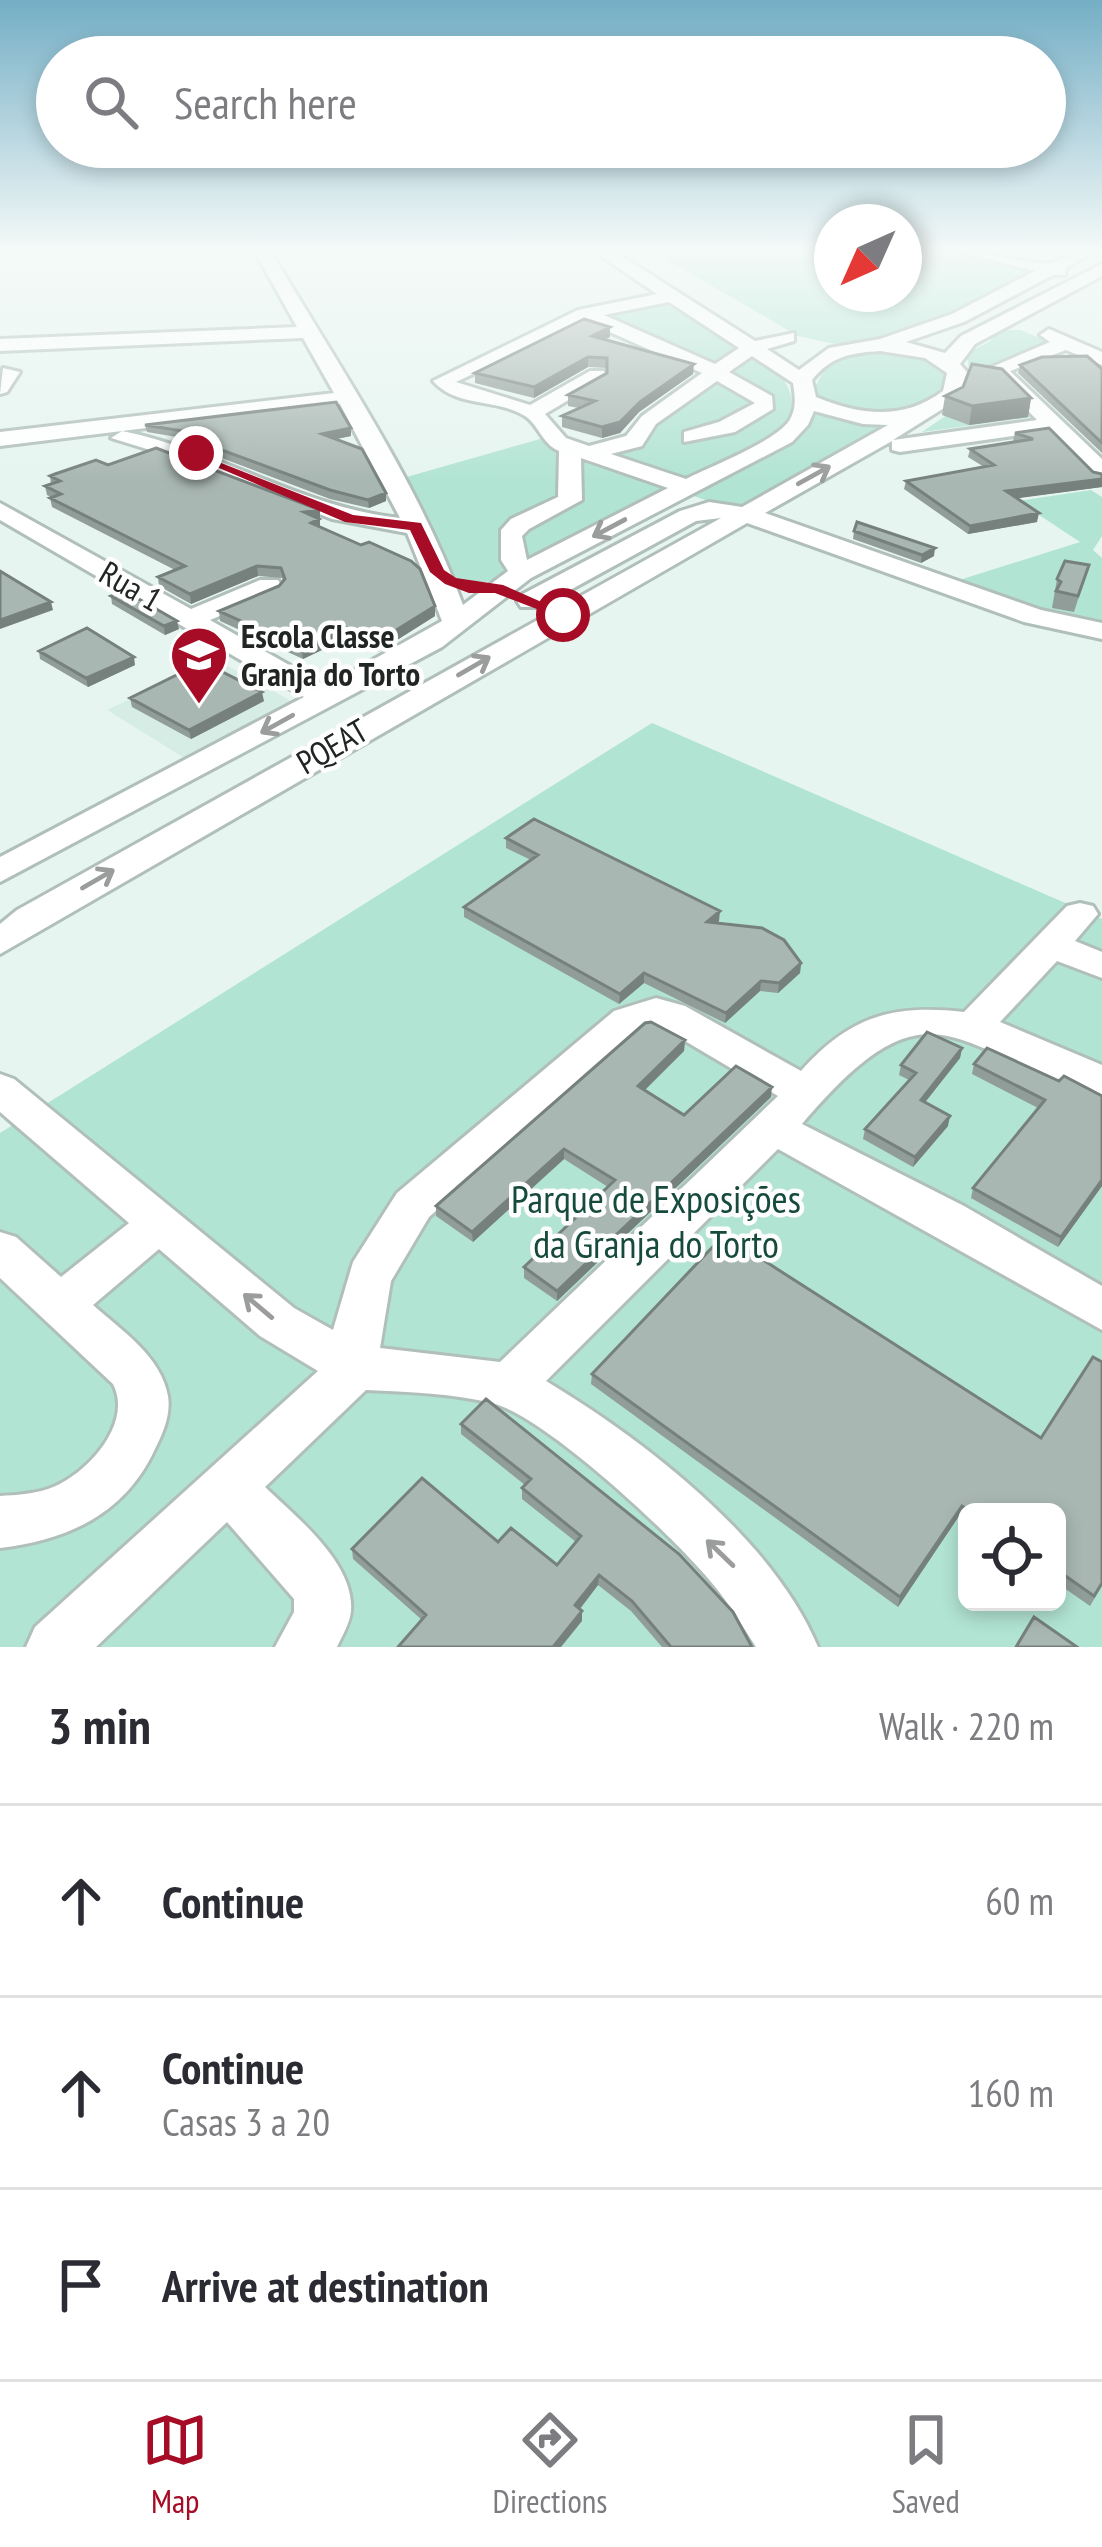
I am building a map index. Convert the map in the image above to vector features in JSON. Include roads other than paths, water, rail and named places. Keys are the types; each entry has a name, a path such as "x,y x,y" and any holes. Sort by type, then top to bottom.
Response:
{"street":[{"path":"308,327 416,526 456,622"},
{"path":"557,327 443,381 453,390 533,412 554,440 687,487"},
{"path":"618,327 718,372 755,392 766,406 727,427 692,437"},
{"path":"721,327 804,390 860,417 920,416"},
{"path":"581,450 634,441 646,423 778,333 844,348 880,345 938,327"},
{"path":"880,345 916,350 951,363 960,346 993,327"},
{"path":"1028,327 1102,359"},
{"path":"0,345 311,332"},
{"path":"1066,343 997,369 1102,472"},
{"path":"663,344 753,348"},
{"name":"PQEAT","path":"0,871 432,640 497,588 794,429 805,415 804,390 821,357 844,348"},
{"name":"PQEAT","path":"0,942 30,918 920,416 953,394 957,372 951,363"},
{"path":"533,412 597,375"},
{"path":"0,439 346,395"},
{"path":"646,423 692,437 727,467"},
{"path":"900,445 1049,425"},
{"path":"122,437 196,453 364,523 416,526"},
{"path":"522,574 510,535 520,524 570,500 581,450"},
{"path":"530,601 709,509 744,514 1034,616 1102,631"},
{"name":"Rua 1","path":"0,510 326,697"},
{"path":"438,572 469,588 497,588 563,615"},
{"path":"189,619 269,586"},
{"path":"229,750 231,765 238,771 273,780"},
{"path":"973,1026 1080,914"},
{"path":"1053,945 1102,966"},
{"path":"55,1647 356,1368 358,1305 390,1236 413,1204 628,1020 656,1011 671,1015 803,1091"},
{"path":"509,1385 773,1128 831,1063 886,1027 911,1019 973,1026 1102,1082"},
{"path":"0,1089 277,1322 356,1368 424,1371 509,1385 568,1421 655,1490 738,1571 789,1647"},
{"path":"773,1128 948,1219 1102,1310"},
{"path":"62,1303 160,1223"},
{"path":"0,1250 130,1369 142,1395 140,1429 121,1461 83,1497 61,1511 0,1522"},
{"path":"228,1486 316,1581 324,1605 317,1629 304,1647"}],"place":[{"name":"Escola Classe Granja do Torto","path":"199,706"}],"park label":[{"name":"Parque de Exposições da Granja do Torto","path":"656,1222"}]}
